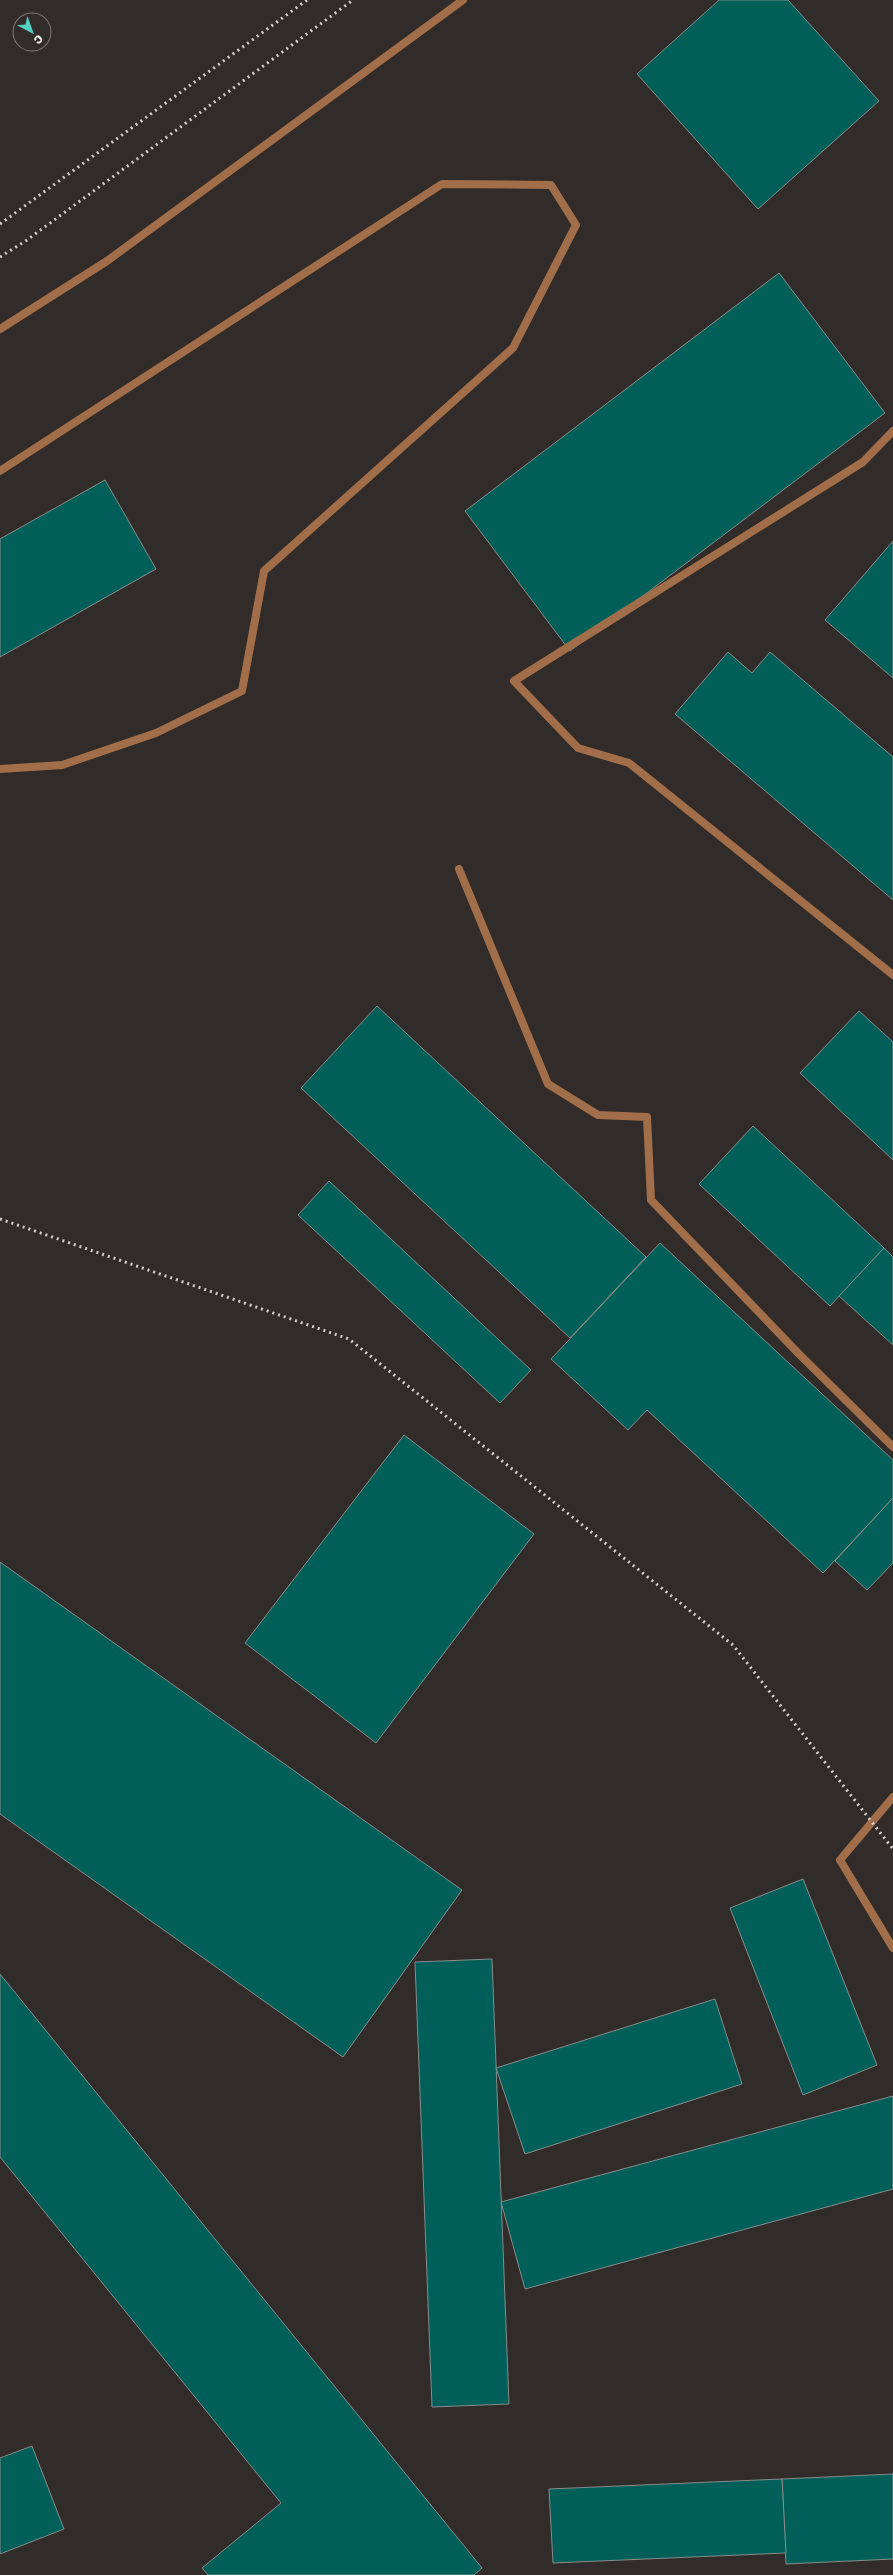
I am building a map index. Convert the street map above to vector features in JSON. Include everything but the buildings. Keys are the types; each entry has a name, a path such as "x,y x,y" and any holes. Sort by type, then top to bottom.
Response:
{"lane":[{"path":"0,329 107,261 463,0"},
{"path":"0,471 442,184 551,185 576,225 513,348 264,571 242,691 156,733 62,765 0,769"},
{"path":"893,431 863,462 514,681 578,748 629,763 893,974"},
{"path":"460,869 548,1084 598,1115 647,1117 651,1200 799,1354 893,1447"},
{"path":"893,1797 840,1860 893,1948"}],"railway":[{"path":"0,224 307,0"},
{"path":"0,257 27,240 353,0"},
{"path":"0,1219 349,1339 733,1645 893,1849"}]}
